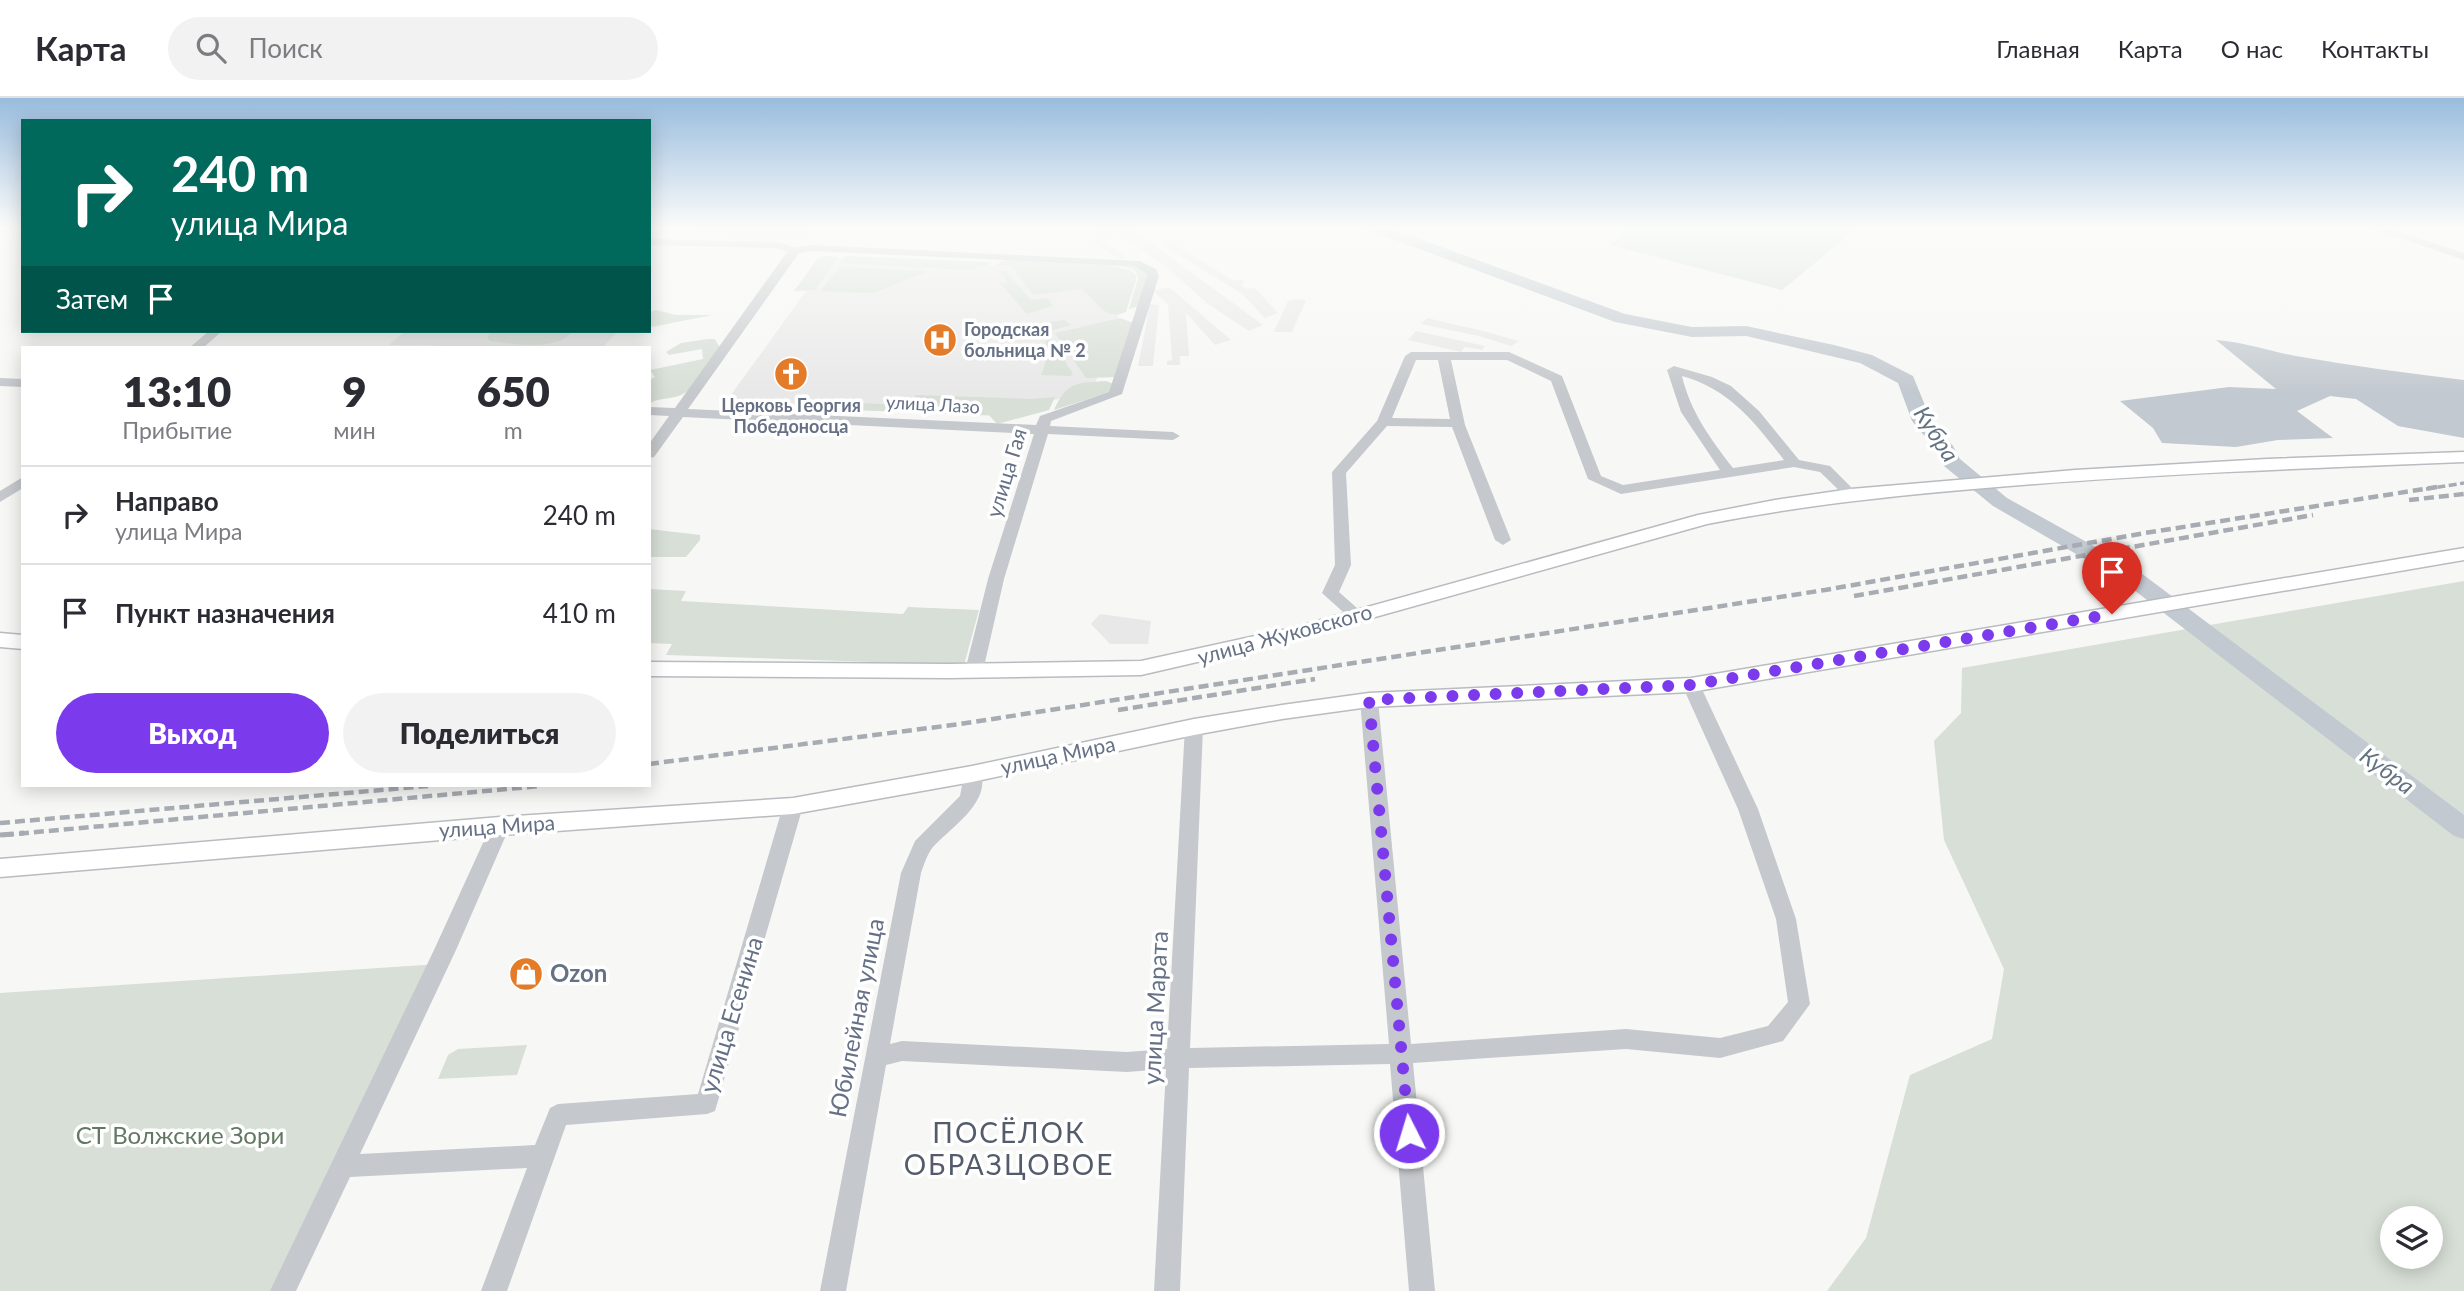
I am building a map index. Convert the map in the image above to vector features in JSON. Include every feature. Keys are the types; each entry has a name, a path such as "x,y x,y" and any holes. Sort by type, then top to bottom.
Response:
{"main road":[{"name":"улица Жуковского","path":"651,669 974,671 1141,668 1217,653 1358,617 1704,519 1775,505 1907,489 2075,475 2267,464 2464,457"},
{"name":"улица Мира","path":"0,868 500,826 793,806 972,774 1194,727 1369,700 1691,685 2464,554"},
{"path":"0,640 21,642"}],"street":[{"path":"651,451 773,283"},
{"name":"улица Гая","path":"974,671 993,590 1045,419 1115,394 1151,283"},
{"path":"197,346 214,333"},
{"path":"1358,617 1330,593 1343,565 1339,472 1383,422 1412,356 1509,356 1557,379 1595,479 1621,490 1794,463 1825,469 1851,495"},
{"path":"1444,356 1458,424 1503,540"},
{"path":"1729,473 1694,426 1678,393 1674,370 1707,379 1726,388 1746,405 1794,463"},
{"path":"0,382 21,383"},
{"name":"улица Лазо","path":"651,411 1173,436"},
{"path":"1383,422 1458,424"},
{"path":"0,498 21,482"},
{"path":"875,1058 902,1051 1127,1062 1180,1058 1402,1054 1626,1039 1720,1048 1775,1034 1799,1004 1786,919 1748,809 1691,685"},
{"path":"1369,700 1422,1291"},
{"name":"улица Марата","path":"1167,1291 1194,727"},
{"name":"Юбилейная улица","path":"833,1291 911,873 922,846 970,799 972,774"},
{"name":"улица Есенина","path":"494,1291 558,1115 707,1104 793,806"},
{"path":"283,1291 442,957 500,826"},
{"path":"342,1166 543,1156"}],"shaded area":[{"name":"Городская больница № 2","path":"812,283 1119,283 1128,287 1093,390 993,416 725,403"},
{"path":"1184,283 1205,283 1263,325 1249,331 1207,303"},
{"path":"1224,283 1244,283 1241,285 1247,289 1255,288 1278,313 1265,318 1241,293"},
{"path":"1169,287 1231,340 1215,345 1186,313 1189,356 1180,356 1180,365 1167,365 1167,361 1172,360 1168,304 1153,291"},
{"path":"1306,300 1292,332 1274,332 1288,301"},
{"path":"1150,304 1159,305 1153,366 1138,366"},
{"path":"1427,318 1519,341 1511,346 1479,336 1421,324"},
{"path":"1416,331 1485,346 1482,350 1465,347 1461,352 1408,340"},
{"path":"403,333 616,333 604,346 389,345"},
{"path":"2216,340 2317,360 2464,380 2464,438 2398,426 2356,399 2330,396 2297,411 2333,438 2278,440 2236,447 2162,443 2153,428 2120,401 2229,387 2276,389"},
{"path":"1100,614 1151,621 1148,644 1110,644 1091,624"}],"green space":[{"path":"800,283 820,283 815,290 794,291"},
{"path":"827,283 899,283 872,293 820,291"},
{"path":"1000,283 1016,283 1031,300 1048,298 1053,306 1027,314"},
{"path":"1024,283 1135,283 1126,312 1118,314 1106,312 1082,289 1033,295"},
{"path":"1137,283 1147,283 1143,305 1129,309"},
{"path":"1754,283 1791,283 1782,290"},
{"path":"656,310 676,315 712,315 652,327 651,311"},
{"path":"1120,318 1134,323 1117,377 1086,378 1055,333"},
{"path":"1064,320 1071,325 1047,332 1073,374 1041,375 1050,350 1035,325"},
{"path":"491,333 571,333 556,342 534,345 490,341 487,337"},
{"path":"715,339 720,348 687,392 651,403 651,379 655,377 651,370 703,359 702,349 669,355 666,352 681,343"},
{"path":"1106,381 1114,384 1110,392 1054,410 1064,394 1074,385"},
{"path":"916,395 1031,399 1055,397 1049,410 997,424 989,415 852,410 856,403 908,405"},
{"path":"651,529 700,535 700,540 686,557 651,557"},
{"path":"2464,581 2464,1291 1827,1291 1866,1238 1910,1075 1992,1039 2004,969 1944,840 1934,741 1961,713 1962,668"},
{"path":"651,589 686,591 681,601 903,614 908,607 979,610 964,665 666,655 672,644 651,643"},
{"name":"СТ Волжские Зори","path":"439,964 283,1291 0,1291 0,993"},
{"path":"527,1045 517,1075 438,1079 448,1055 458,1049"}],"waterway":[{"name":"Кубра","path":"1525,283 1621,318 1692,332 1746,331 1834,350 1866,359 1906,380 1922,421 1946,450 1951,462 2000,502 2129,575 2464,829"}],"railway":[{"path":"2426,489 2464,483"},
{"path":"651,764 960,724 1825,590 2145,533 2437,487"},
{"path":"2409,500 2464,494"},
{"path":"1854,596 2313,515"},
{"path":"1118,710 1315,679"},
{"path":"0,823 416,787"},
{"path":"4,835 529,787"},
{"path":"0,835 24,833"}],"place":[{"name":"Городская больница № 2","path":"940,340"},
{"name":"Церковь Георгия Победоносца","path":"791,374"},
{"name":"Ozon","path":"526,974"}],"district":[{"name":"ПОСЁЛОК ОБРАЗЦОВОЕ","path":"1009,1149"}],"route":[{"path":"1409,1133 1369,700 1691,685 2112,614"}]}
